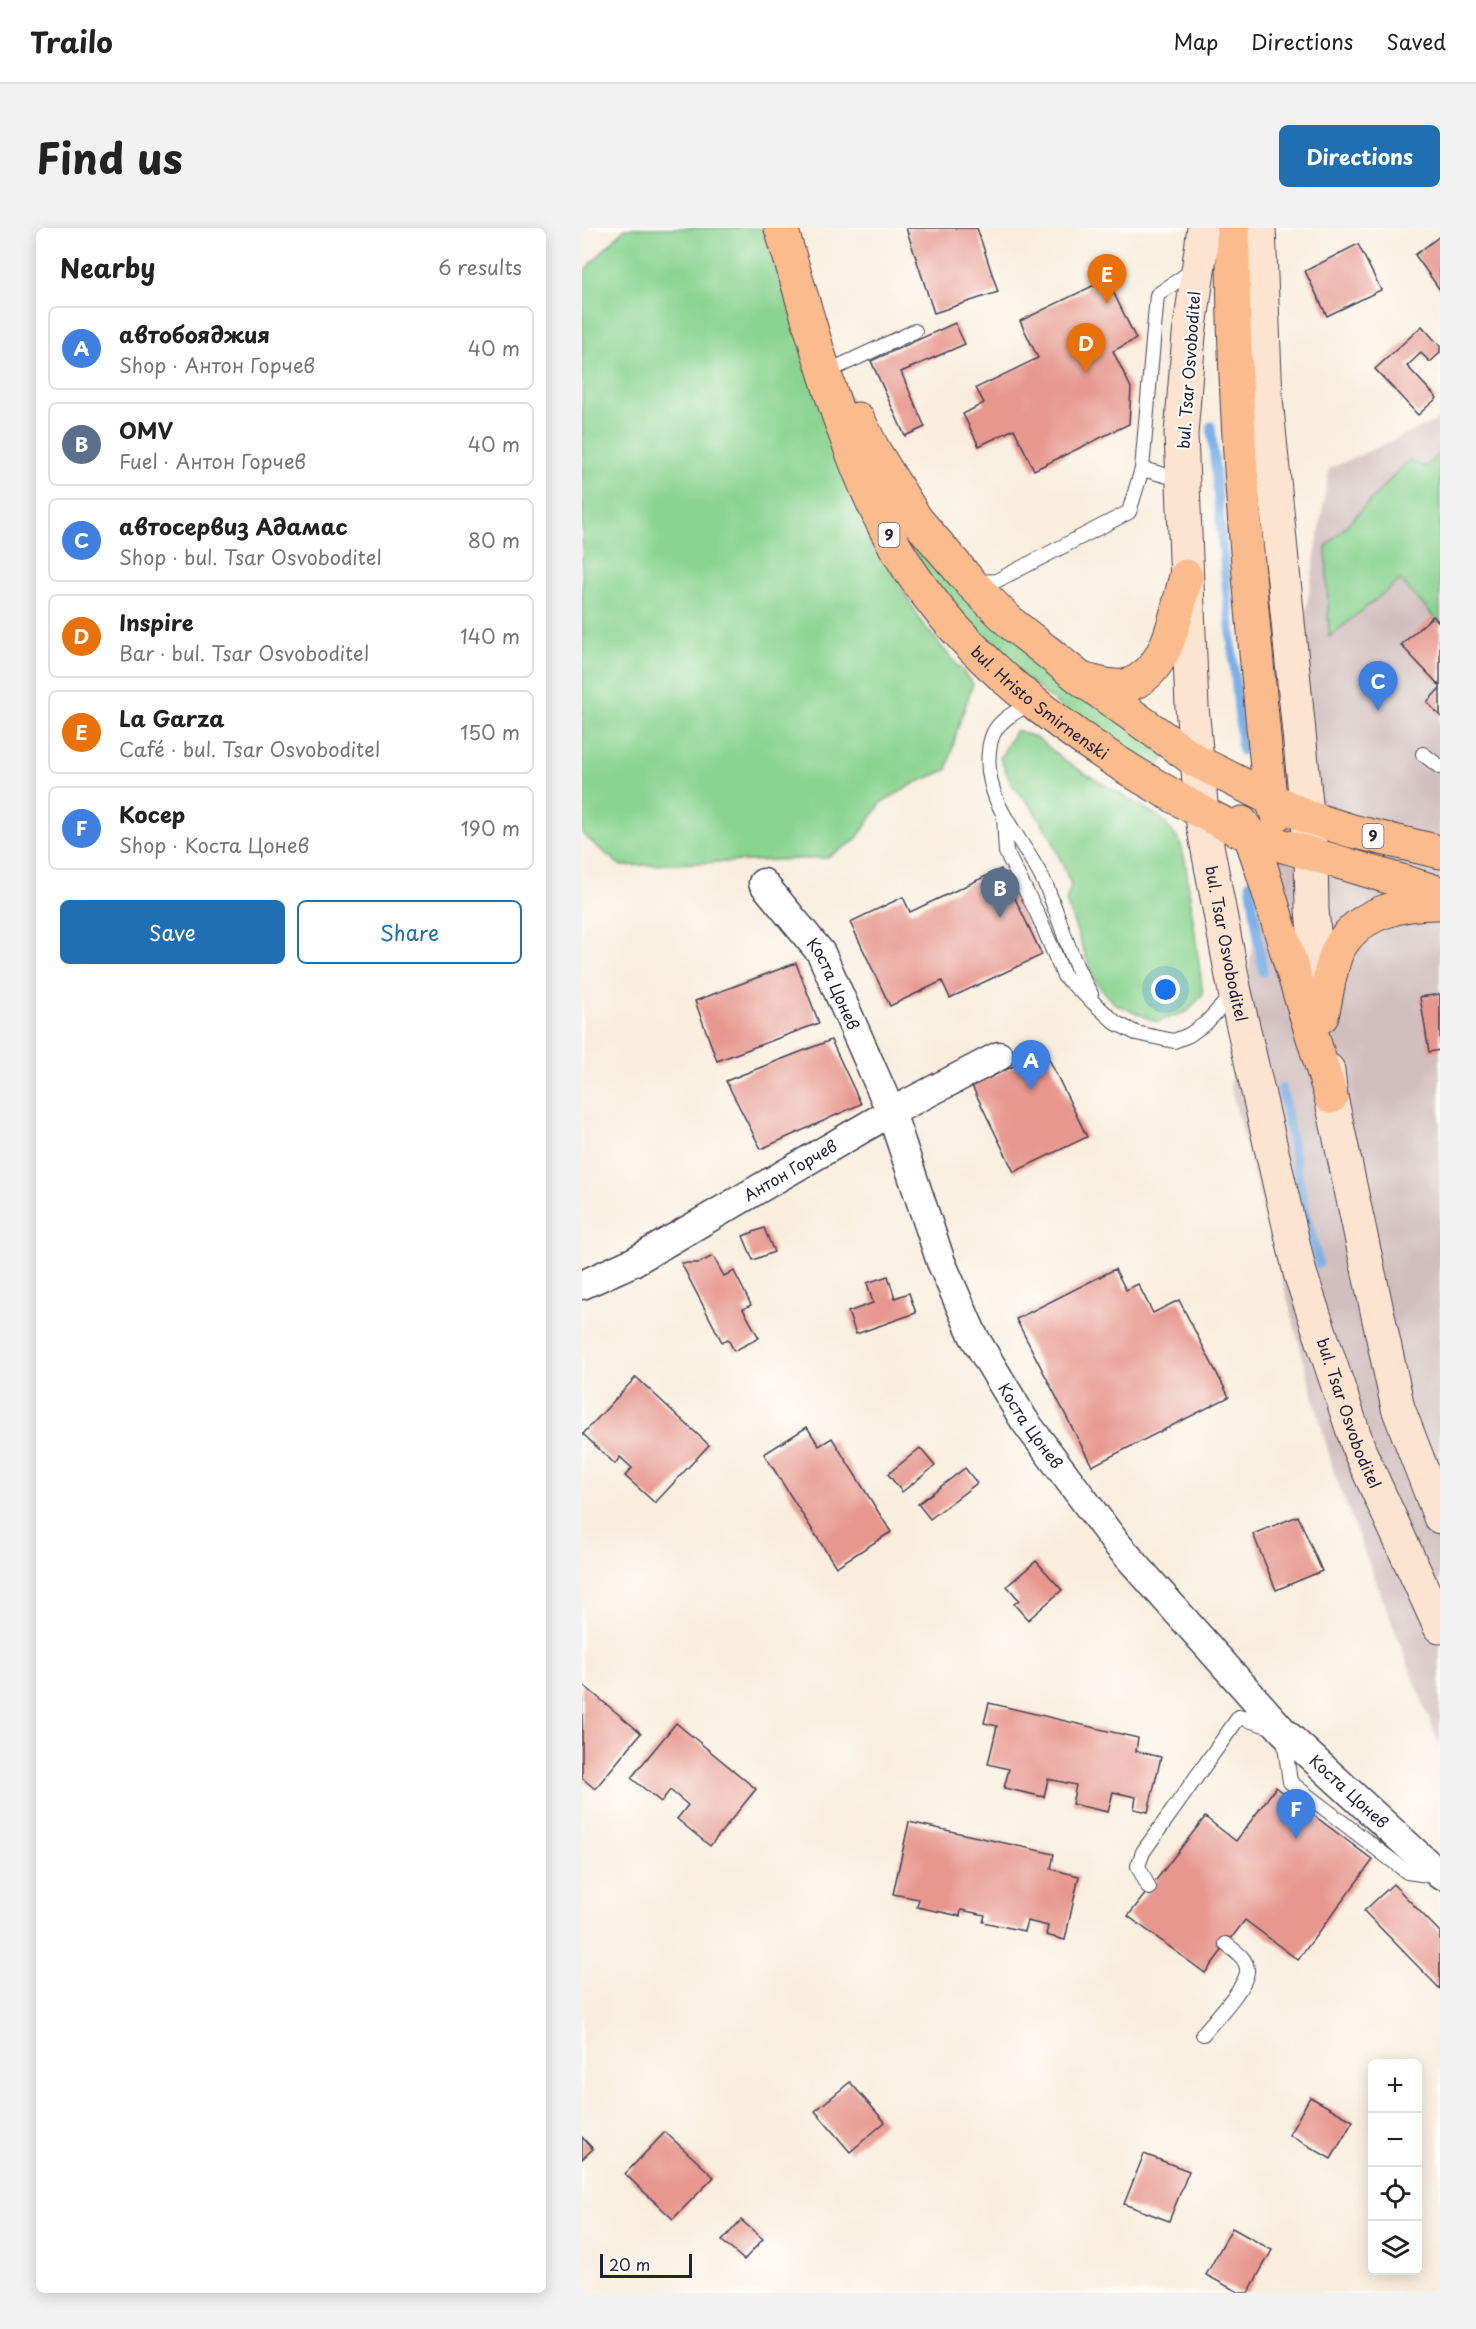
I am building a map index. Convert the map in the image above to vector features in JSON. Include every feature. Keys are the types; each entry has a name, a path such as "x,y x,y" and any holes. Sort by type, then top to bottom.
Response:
{"main road":[{"name":"bul. Hristo Smirnenski","path":"781,228 856,465 887,533 922,590 958,633 1033,702 1117,762 1202,814 1250,835 1440,893"},
{"name":"bul. Tsar Osvoboditel","path":"1204,228 1197,266 1181,434 1196,760 1202,814 1234,992 1300,1273 1360,1452 1440,1627"},
{"path":"1233,228 1233,340 1248,556 1270,797 1290,832 1311,854"},
{"path":"1258,228 1266,399 1311,854 1312,910 1331,1097"},
{"name":"bul. Hristo Smirnenski","path":"813,328 873,449 916,519 970,582 1012,624 1080,678 1196,760"},
{"path":"1080,678 1114,686 1130,684 1151,670 1164,651 1186,576"},
{"path":"1196,760 1250,835 1331,1097 1398,1408 1440,1517"},
{"name":"9","path":"1196,760 1307,817 1352,831 1440,852"},
{"path":"1322,1016 1336,955 1346,936 1370,917 1414,902 1440,903"}],"street":[{"name":"Коста Цонев","path":"763,883 821,953 891,1112 941,1262 973,1335 1024,1420 1116,1543 1283,1731 1407,1844 1439,1877"},
{"name":"Антон Горчев","path":"582,1285 633,1262 891,1112 999,1056"}],"lane":[{"path":"970,582 996,581 1129,512 1142,469 1157,295 1197,266"},
{"path":"833,369 915,331"},
{"path":"1142,469 1183,480"},
{"path":"1033,702 1000,723 990,740 988,763 990,786 1004,817 1025,848 1047,889 1075,968 1102,1011"},
{"path":"1423,754 1440,767"},
{"path":"1004,817 1006,852 1037,913 1064,976 1102,1011 1136,1033 1174,1041 1189,1035 1206,1023 1234,992"},
{"path":"1149,1888 1138,1866 1143,1852 1239,1717 1283,1731"},
{"path":"1203,2034 1244,1983 1247,1969 1242,1956 1226,1944"}],"shaded area":[{"path":"1440,419 1440,1747 1334,1473 1230,1086 1329,469"}],"green space":[{"path":"625,228 762,228 849,481 901,587 922,623 973,684 957,730 947,770 915,783 882,802 855,841 826,858 621,866 582,834 582,273"},
{"path":"833,369 916,519 1171,744 1151,783 922,590"},
{"path":"1440,453 1440,623 1400,580 1329,637 1326,547 1409,460 1425,467"},
{"path":"1016,730 1037,738 1069,764 1160,817 1180,842 1185,860 1203,994 1188,1011 1157,1022 1115,1004 1094,980 1066,901 1071,885 1051,837 1030,805 1011,783 1000,758"}],"building":[{"path":"906,228 977,228 998,292 934,313"},
{"path":"1440,236 1440,290 1415,255"},
{"path":"1358,244 1381,290 1327,316 1305,271"},
{"path":"1107,279 1136,339 1113,351 1131,388 1129,424 1034,470 1014,429 979,446 963,414 984,403 976,388 1038,358 1020,321"},
{"path":"955,323 965,344 901,372 925,427 905,436 871,361"},
{"path":"1422,326 1440,346 1440,353 1430,362 1421,353 1407,366 1437,398 1418,415 1375,369"},
{"path":"1433,616 1440,623 1440,686 1401,645"},
{"path":"1440,688 1440,716 1427,702"},
{"path":"1001,869 1042,955 950,998 942,981 890,1006 850,922 903,897 910,912"},
{"path":"796,963 819,1023 717,1061 695,1001"},
{"path":"1440,994 1440,1050 1429,1052 1420,997"},
{"path":"831,1040 861,1104 761,1149 726,1081"},
{"path":"1045,1051 1087,1137 1014,1172 972,1086"},
{"path":"764,1228 774,1252 753,1260 743,1236"},
{"path":"713,1256 724,1276 734,1271 751,1305 743,1309 759,1338 734,1351 728,1339 722,1342 681,1263 699,1263"},
{"path":"1115,1269 1126,1290 1138,1284 1153,1313 1179,1300 1229,1397 1092,1466 1016,1319"},
{"path":"888,1276 895,1298 909,1293 916,1313 856,1334 848,1312 873,1303 867,1283"},
{"path":"636,1377 709,1445 655,1503 625,1476 632,1468 620,1457 615,1464 583,1434"},
{"path":"807,1427 819,1446 832,1438 891,1532 836,1567 764,1454"},
{"path":"920,1448 935,1466 902,1492 888,1474"},
{"path":"965,1468 977,1483 930,1519 918,1504"},
{"path":"1298,1516 1322,1571 1276,1590 1253,1534"},
{"path":"1036,1561 1062,1590 1028,1620 1014,1604 1019,1600 1007,1586"},
{"path":"582,1684 641,1733 595,1789 582,1778"},
{"path":"989,1703 1138,1738 1136,1751 1161,1757 1148,1812 1134,1809 1136,1797 1113,1792 1108,1812 1072,1804 1076,1785 1048,1779 1044,1797 1004,1788 1009,1769 988,1764 997,1726 984,1723"},
{"path":"676,1723 756,1789 710,1846 677,1819 688,1805 670,1790 661,1802 631,1778"},
{"path":"1276,1787 1373,1860 1298,1960 1245,1920 1205,1973 1128,1916 1205,1817 1236,1841"},
{"path":"909,1822 1054,1854 1051,1869 1079,1876 1065,1940 1046,1935 1048,1926 1027,1921 1024,1931 983,1922 985,1915 961,1910 960,1916 917,1907 919,1899 893,1894"},
{"path":"1393,1884 1440,1932 1440,1989 1364,1911"},
{"path":"850,2082 885,2122 850,2152 815,2111"},
{"path":"1310,2097 1353,2121 1331,2159 1289,2135"},
{"path":"665,2132 714,2177 673,2219 625,2174"},
{"path":"582,2137 593,2149 582,2159"},
{"path":"1144,2154 1189,2171 1169,2221 1124,2204"},
{"path":"741,2220 763,2239 744,2260 722,2241"},
{"path":"1232,2228 1272,2250 1248,2293 1240,2293 1206,2275"}],"waterway":[{"path":"1211,426 1242,751"},
{"path":"1250,883 1263,972"},
{"path":"1282,1088 1303,1202 1319,1264"}],"place":[{"name":"La Garza","path":"1107,304"},
{"name":"Inspire","path":"1086,373"},
{"name":"автосервиз Адамас","path":"1378,711"},
{"name":"OMV","path":"1000,918"},
{"name":"автобояджия","path":"1031,1090"},
{"name":"Косер","path":"1296,1839"}]}
